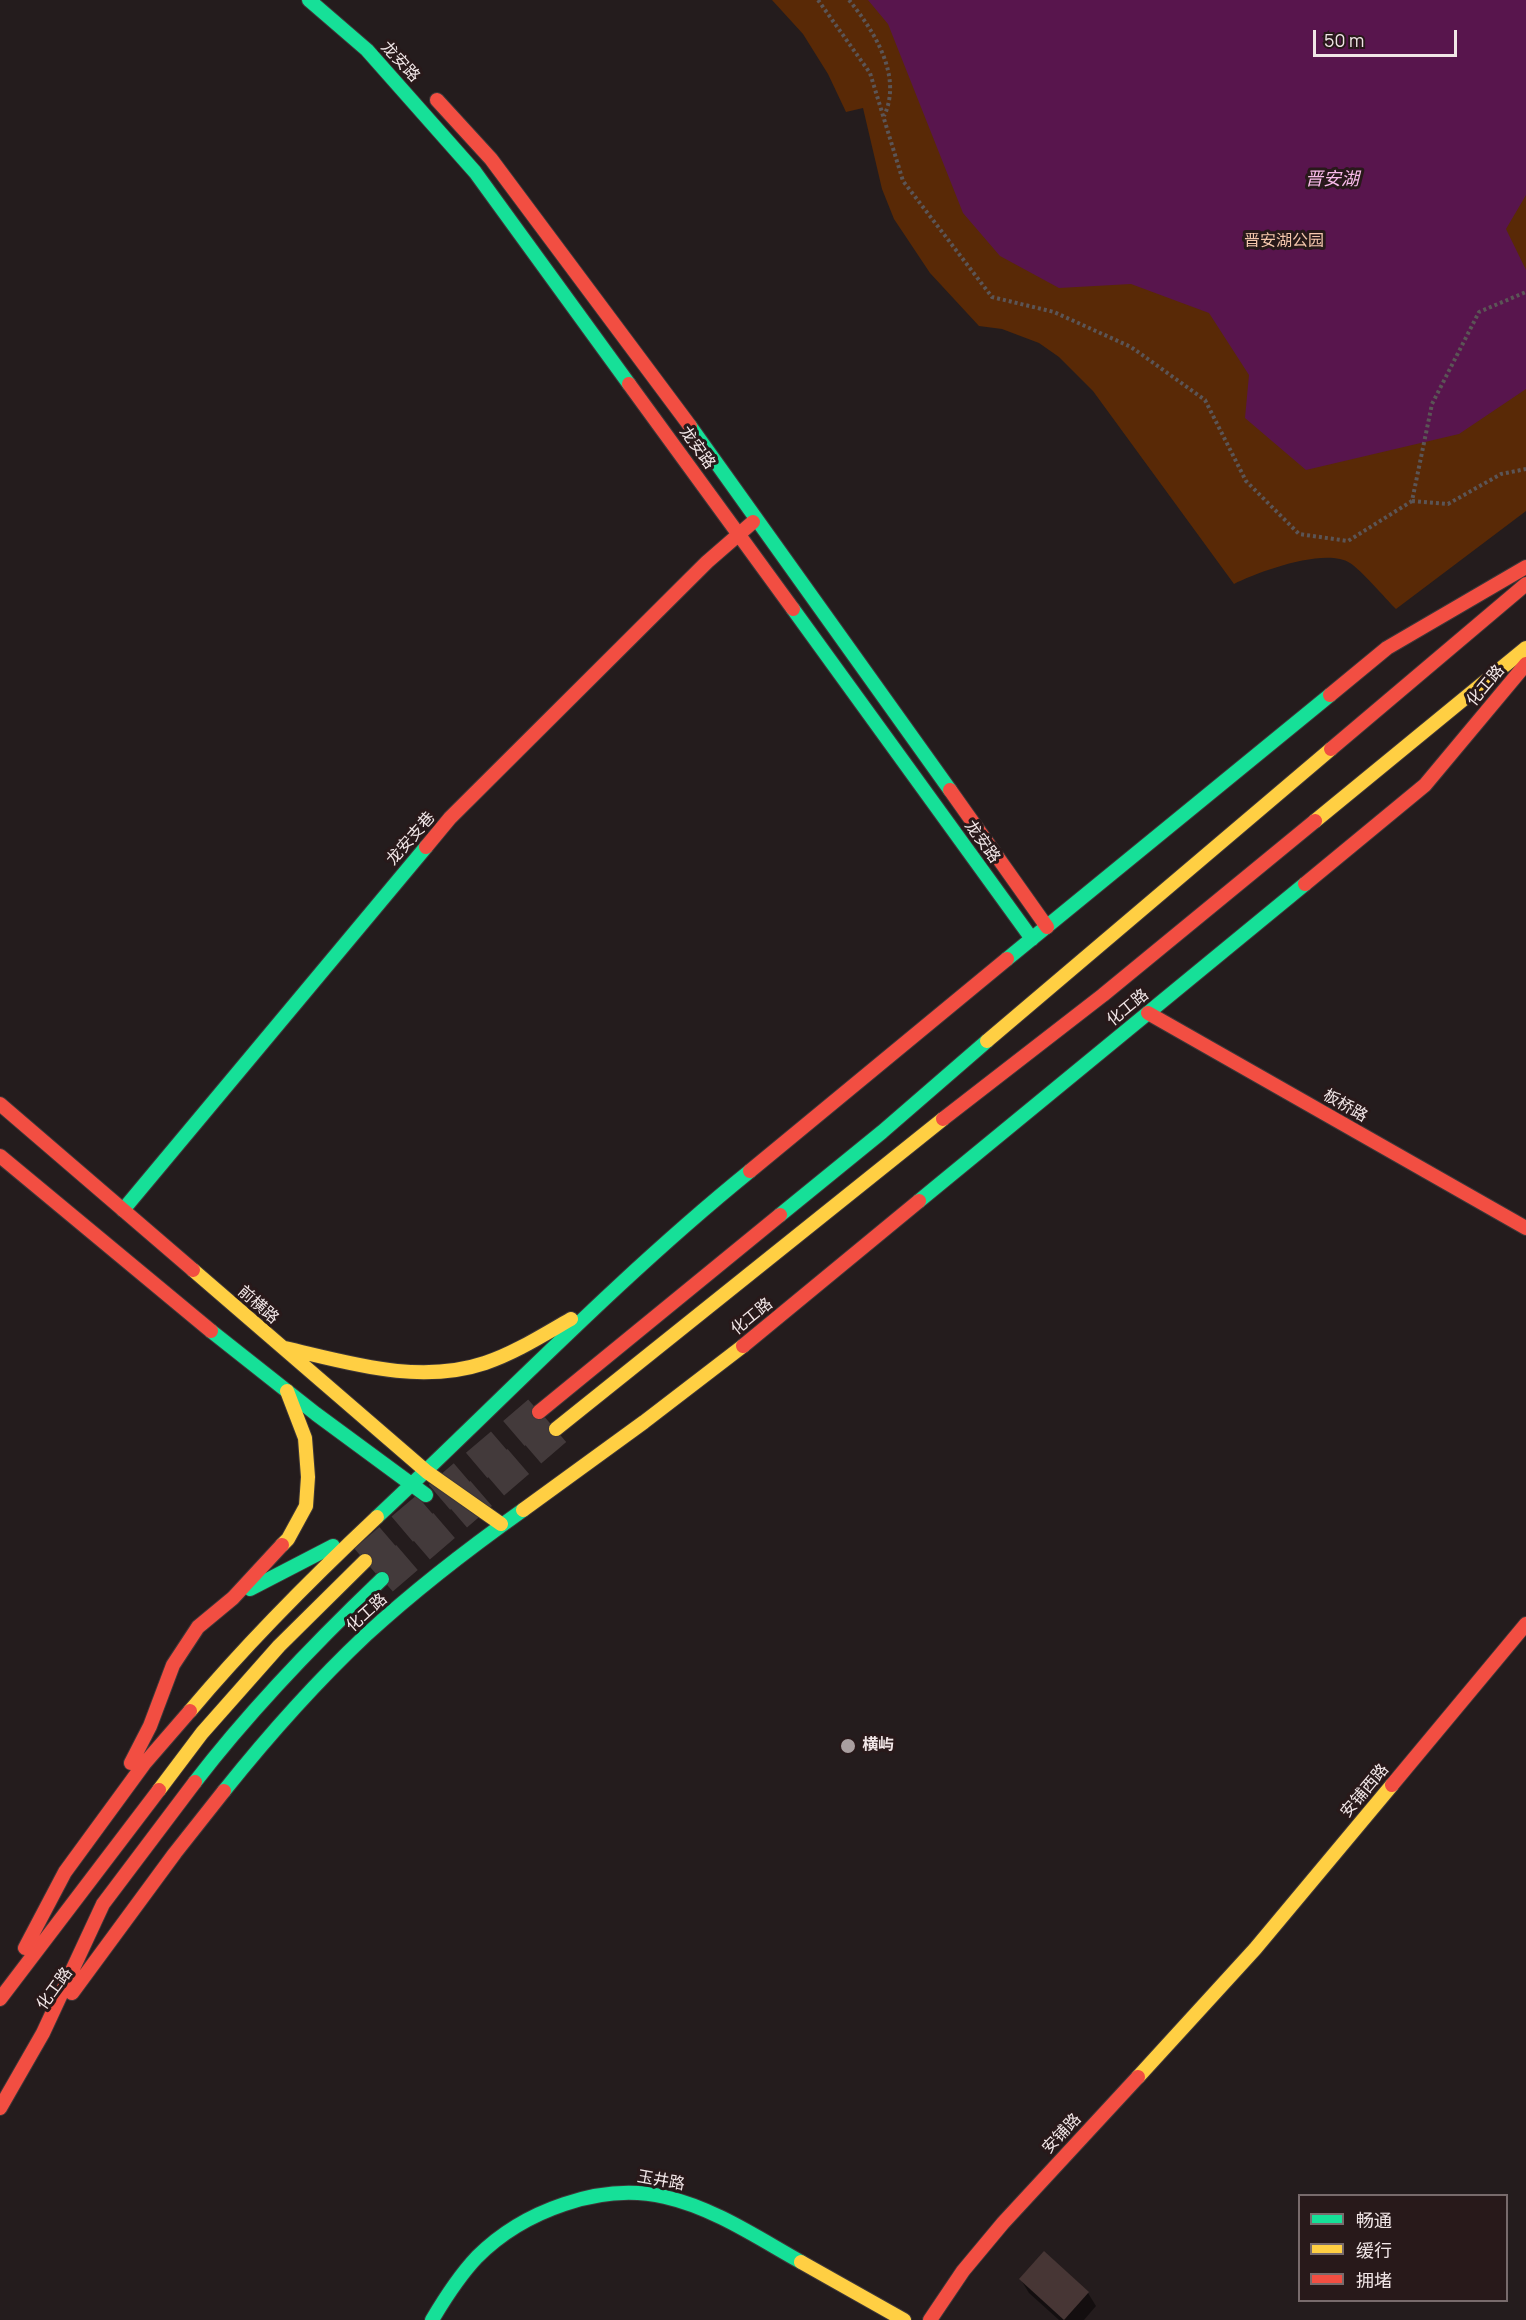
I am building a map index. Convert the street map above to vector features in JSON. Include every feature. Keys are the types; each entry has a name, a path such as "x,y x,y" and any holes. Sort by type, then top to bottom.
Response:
{"main road":[{"name":"龙安路","path":"309,0 367,50 475,172 1032,939"},
{"name":"龙安路","path":"430,93 490,159 757,518 1047,927"},
{"name":"龙安支巷","path":"123,1210 450,818 707,562 757,518"},
{"path":"0,1997 65,1872 144,1764 233,1660 361,1531 427,1472 601,1302 698,1214 1387,648 1526,567"},
{"path":"539,1412 882,1132 1526,584"},
{"name":"化工路","path":"556,1429 890,1160 1103,995 1526,648"},
{"name":"化工路","path":"43,2033 193,1828 254,1752 310,1690 365,1636 480,1533 501,1524 645,1421 743,1346 1425,785 1526,664"},
{"name":"板桥路","path":"1148,1013 1526,1228"},
{"name":"前横路","path":"0,1104 427,1472 501,1524"},
{"path":"0,1156 287,1391 439,1504"},
{"path":"282,1348 376,1368 428,1372 450,1371 472,1367 510,1352 601,1302"},
{"path":"102,1820 150,1726 174,1665 198,1627 233,1598 288,1539 306,1506 308,1476 305,1438 287,1391"},
{"path":"233,1598 361,1531"},
{"path":"0,1997 202,1733 279,1646 365,1561"},
{"name":"化工路","path":"0,2108 43,2033 103,1904 146,1844 202,1772 258,1706 338,1621 382,1579"},
{"name":"安铺西路","path":"1228,1979 1526,1624"},
{"name":"安铺路","path":"930,2320 963,2271 1028,2195 1228,1979"},
{"name":"玉井路","path":"432,2320 442,2301 470,2264 484,2250 514,2228 553,2209 597,2194 633,2192 666,2196 714,2213 904,2320"}],"path":[{"path":"818,0 870,73 903,181 992,297 1054,312 1131,347 1205,400 1246,481 1299,534 1348,541 1412,501 1448,504 1501,474 1526,470"},
{"path":"849,0 868,24 886,60 890,103 884,117"},
{"path":"1412,501 1432,404 1479,312 1526,291"}],"green space":[{"name":"晋安湖","path":"772,0 1526,0 1526,511 1396,609 1355,567 1339,559 1309,559 1292,563 1259,573 1234,584 1093,391 1059,357 1039,343 1002,329 979,326 930,273 894,219 882,189 863,108 846,112 828,74 803,34"}],"water":[{"name":"晋安湖","path":"868,0 1526,0 1526,195 1506,229 1526,270 1526,389 1459,434 1306,470 1245,418 1249,375 1209,313 1131,284 1059,288 1000,256 963,213 888,24"}],"building":[{"path":"1044,2251 1089,2292 1064,2320 1019,2279"}],"tunnel":[{"path":"365,1561 539,1412"},
{"path":"382,1579 556,1429"}],"traffic: fast":[{"path":"309,0 367,50 475,172 629,384"},
{"path":"690,426 950,790"},
{"path":"793,609 1032,939"},
{"path":"1007,959 1330,695"},
{"path":"123,1210 426,847"},
{"path":"919,1201 1305,884"},
{"path":"780,1215 882,1132 987,1041"},
{"path":"377,1517 653,1254 750,1171"},
{"path":"211,1331 316,1414 426,1495"},
{"path":"224,1791 292,1710 366,1635 442,1570 523,1510"},
{"path":"250,1589 333,1546"},
{"path":"195,1782 238,1728 284,1677 382,1579"},
{"path":"432,2320 464,2272 496,2241 517,2226 540,2214 590,2197 640,2193 683,2202 718,2216 801,2262"}],"traffic: slow":[{"path":"1315,821 1526,648"},
{"path":"987,1041 1331,749"},
{"path":"556,1429 943,1119"},
{"path":"193,1270 427,1472 501,1524"},
{"path":"285,1348 359,1365 410,1372 435,1372 460,1369 496,1359 571,1319"},
{"path":"523,1510 743,1346"},
{"path":"282,1545 288,1539 306,1506 308,1477 305,1438 287,1391"},
{"path":"190,1711 280,1611 377,1517"},
{"path":"159,1790 202,1733 279,1646 365,1561"},
{"path":"1138,2077 1255,1949 1392,1785"},
{"path":"801,2262 904,2320"}],"traffic: jam":[{"path":"437,100 491,159 690,426"},
{"path":"629,384 793,609"},
{"path":"426,847 450,818 707,562 753,522"},
{"path":"1330,695 1387,648 1526,567"},
{"path":"1331,749 1526,584"},
{"path":"1305,884 1425,785 1526,664"},
{"path":"950,790 1047,927"},
{"path":"943,1119 1103,995 1315,821"},
{"path":"750,1171 1007,959"},
{"path":"1148,1013 1526,1228"},
{"path":"0,1104 193,1270"},
{"path":"0,1156 211,1331"},
{"path":"743,1346 919,1201"},
{"path":"539,1412 780,1215"},
{"path":"131,1763 150,1726 173,1665 198,1627 233,1598 282,1545"},
{"path":"1392,1785 1526,1624"},
{"path":"25,1948 65,1872 144,1764 190,1711"},
{"path":"0,2108 43,2033 103,1904 195,1782"},
{"path":"0,1999 159,1790"},
{"path":"72,1993 175,1853 224,1791"},
{"path":"930,2320 963,2271 1003,2223 1138,2077"}],"place":[{"name":"横屿","path":"848,1746"}],"park label":[{"name":"晋安湖公园","path":"1284,242"}]}
